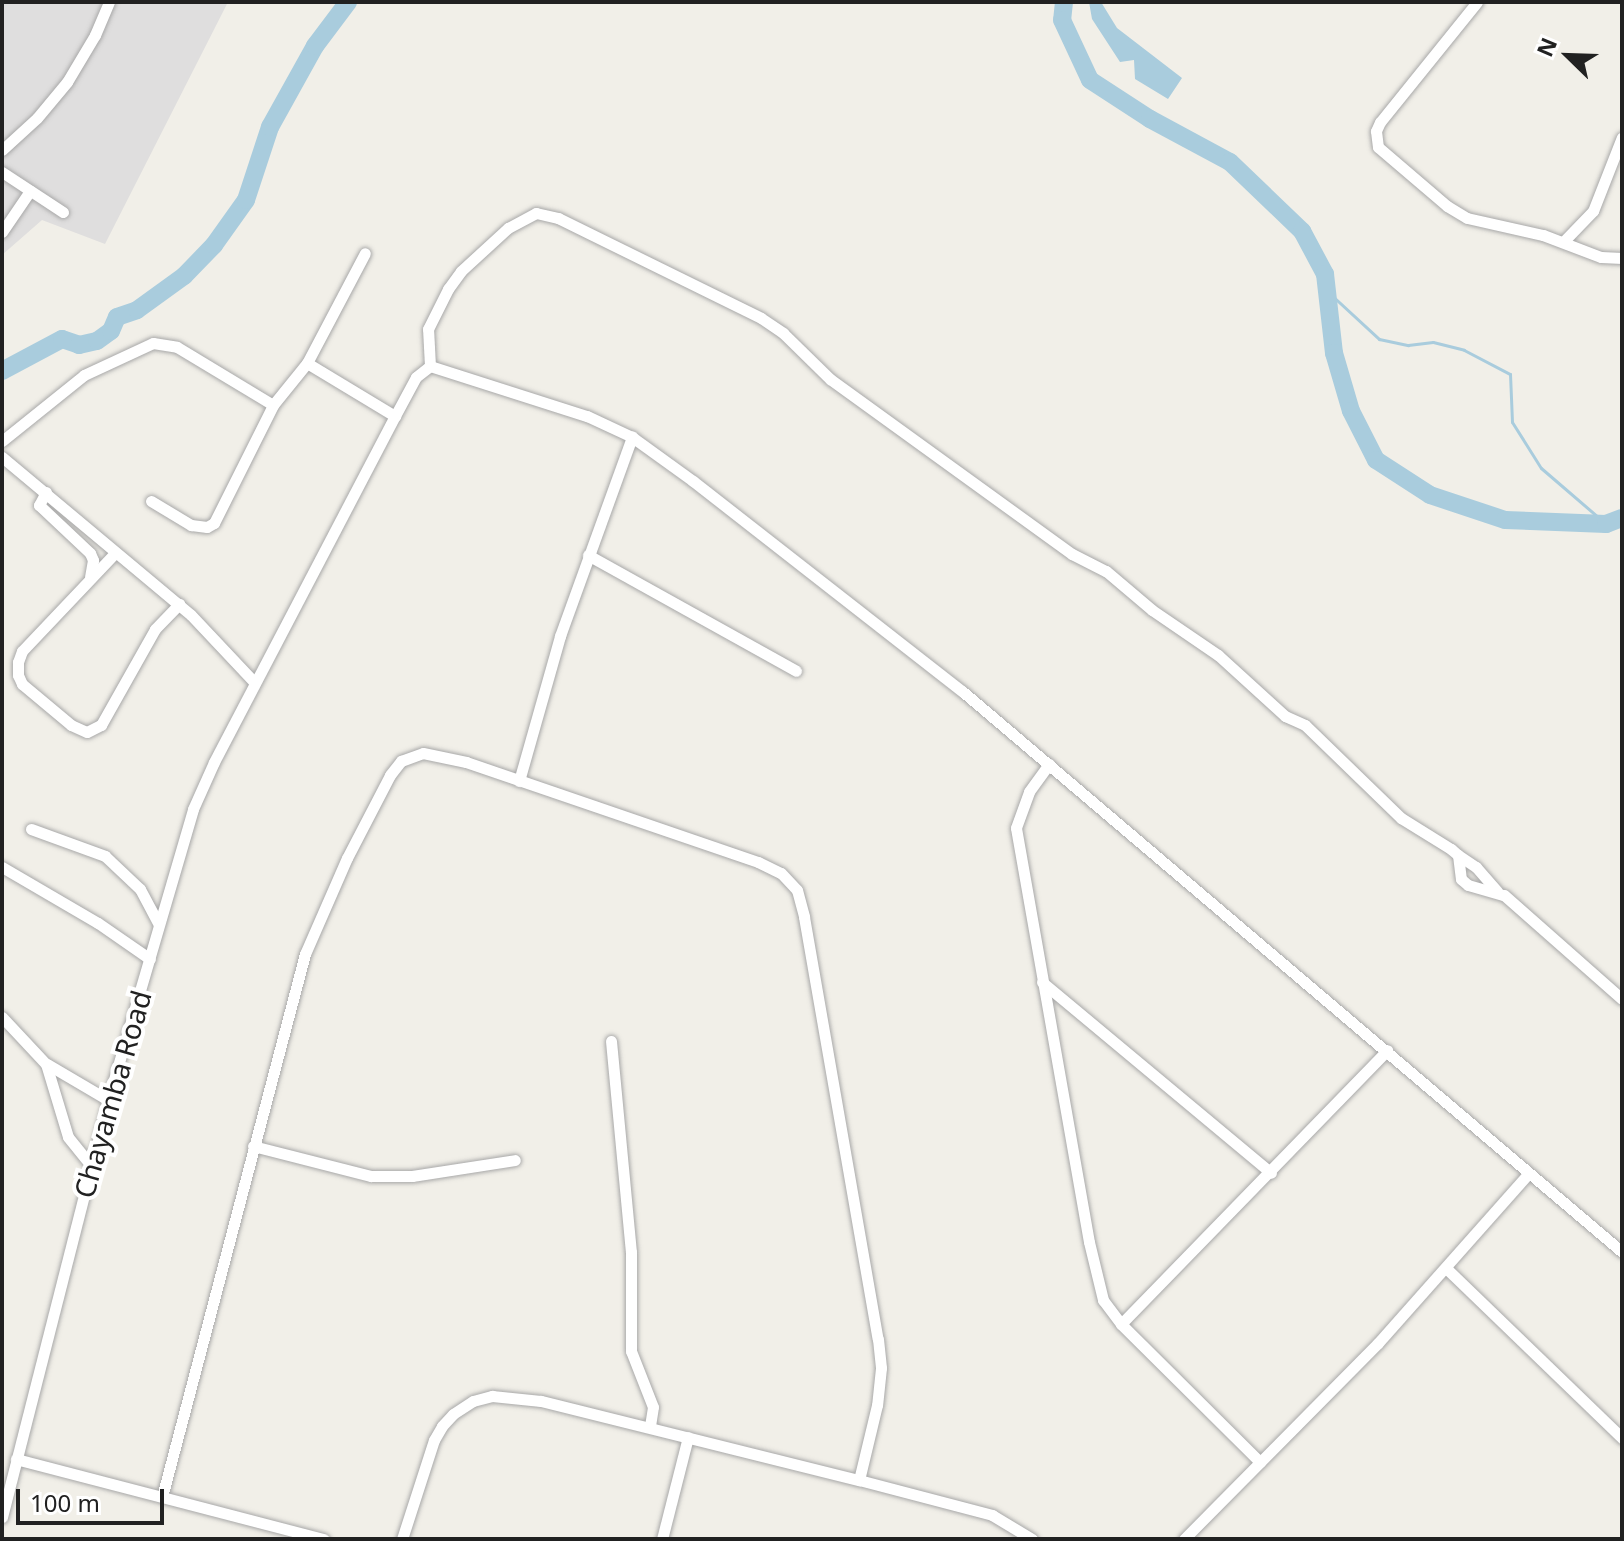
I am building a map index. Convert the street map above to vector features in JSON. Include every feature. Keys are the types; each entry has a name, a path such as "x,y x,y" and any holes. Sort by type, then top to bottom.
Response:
{"street":[{"path":"2,150 37,118 67,82 95,35 109,2"},
{"path":"1477,2 1380,122 1376,131 1378,147 1456,212 1495,226 1564,241 1577,250 1601,257 1622,258"},
{"path":"1564,241 1593,211 1622,137"},
{"path":"2,172 63,212"},
{"path":"2,232 30,191"},
{"path":"1622,999 1497,891 1476,867 1401,818 1305,725 1285,716 1218,655 1152,610 1106,571 1072,554 830,379 783,333 761,318 545,213 525,215 461,271 431,318 427,340 430,366 449,369 587,416 632,437 938,671 1622,1252"},
{"path":"151,501 191,525 207,527 214,523 273,405 307,363 365,253"},
{"path":"2,441 84,375 153,343 177,347 273,405"},
{"path":"307,363 395,416"},
{"name":"Chayamba Road","path":"2,1517 108,1100 193,809 255,683 395,416 416,377 430,366"},
{"path":"519,781 544,689 588,555 632,437"},
{"path":"2,457 179,604 255,683"},
{"path":"46,492 39,505 90,553 93,560 90,577"},
{"path":"115,553 22,651 18,675 22,684 82,731 93,731 101,725 155,629 179,604"},
{"path":"588,555 796,671"},
{"path":"162,1497 253,1146 317,921 395,767 416,753 431,753 519,781 758,862 781,873 797,890 878,1339 881,1368 877,1405 859,1480"},
{"path":"1049,764 1029,792 1016,828 1092,1254 1103,1300 1121,1324 1260,1462"},
{"path":"31,829 105,856 140,889 159,924"},
{"path":"1458,855 1458,871 1468,885 1497,891"},
{"path":"2,867 98,923 150,959"},
{"path":"1042,981 1271,1173"},
{"path":"2,1017 46,1064 108,1100"},
{"path":"611,1041 631,1252 631,1351 653,1407 650,1427"},
{"path":"1121,1324 1271,1173 1387,1050"},
{"path":"46,1064 68,1137 91,1165"},
{"path":"253,1146 371,1176 412,1176 515,1160"},
{"path":"1184,1539 1446,1268 1529,1173"},
{"path":"1446,1268 1622,1438"},
{"path":"402,1539 434,1440 453,1414 473,1401 514,1397 650,1427 992,1515 1017,1535 1032,1539"},
{"path":"662,1539 688,1437"},
{"path":"16,1459 324,1539"}],"shaded area":[{"path":"2,2 228,2 105,244 42,220 2,255"}],"water":[{"path":"1089,2 1101,2 1117,28 1182,78 1168,99 1135,79 1134,60 1120,62 1092,19"}],"waterway":[{"path":"2,371 62,339 79,345 97,341 111,331 117,317 137,310 184,276 214,245 246,200 270,127 315,46 348,2"},
{"path":"1064,2 1062,20 1090,80 1150,119 1230,162 1302,231 1325,274 1334,353 1351,411 1376,460 1430,495 1505,520 1606,524 1622,518"},
{"path":"1327,291 1379,339 1408,345 1433,342 1464,350 1510,374 1512,422 1541,468 1606,524"}]}
